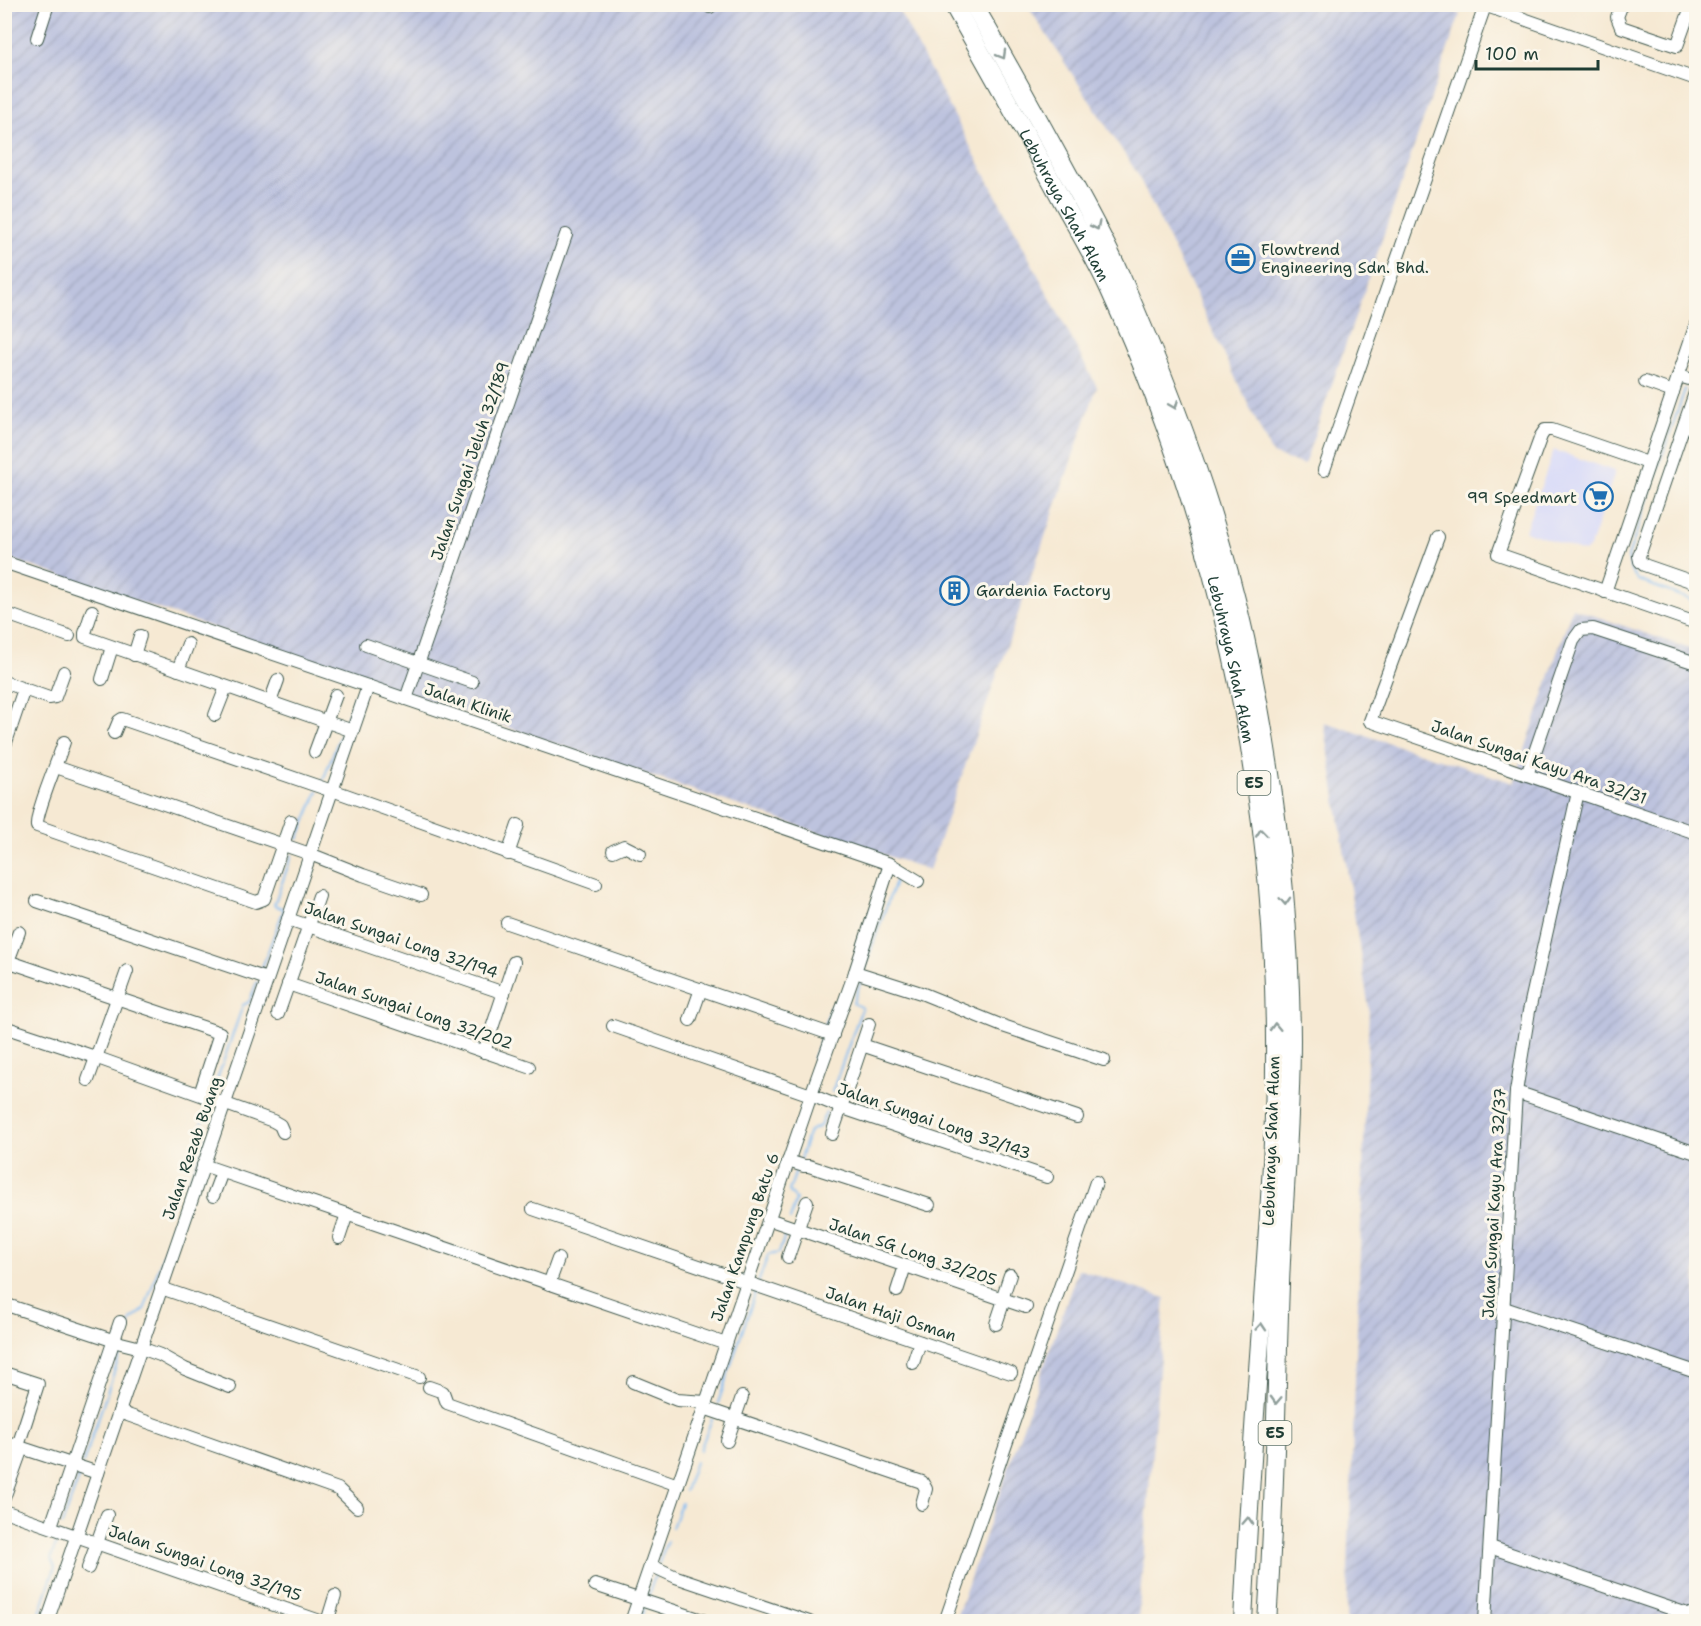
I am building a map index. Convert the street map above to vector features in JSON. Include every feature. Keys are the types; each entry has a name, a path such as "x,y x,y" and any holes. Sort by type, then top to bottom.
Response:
{"highway":[{"name":"Lebuhraya Shah Alam","path":"953,4 1019,119 1102,274 1127,331 1163,419 1200,531 1225,619 1242,701 1259,812 1267,885 1275,1040 1269,1213 1243,1622"},
{"name":"Lebuhraya Shah Alam","path":"973,4 1037,116 1121,276 1178,413 1228,571 1245,636 1257,699 1282,864 1291,1039 1268,1622"},
{"path":"1237,1622 1246,1562"}],"street":[{"path":"37,38 48,4"},
{"path":"1622,4 1617,17 1621,27 1677,46 1692,4"},
{"path":"1324,470 1483,5 1696,79"},
{"name":"Jalan Sungai Jeluh 32/189","path":"406,699 566,235"},
{"path":"1605,591 1696,324"},
{"path":"1679,376 1696,381"},
{"path":"1645,382 1673,392"},
{"path":"1696,390 1639,556 1644,565 1696,583"},
{"path":"1648,463 1552,430 1545,430 1498,554 1696,623"},
{"name":"Jalan Sungai Kayu Ara 32/31","path":"1438,537 1370,722 1696,833"},
{"name":"Jalan Klinik","path":"4,562 890,864 918,881"},
{"path":"92,611 84,633 85,638 340,726"},
{"path":"4,613 69,636"},
{"path":"1527,775 1573,641 1581,630 1593,629 1696,663"},
{"path":"134,655 140,636"},
{"path":"178,670 188,644"},
{"path":"366,645 472,682"},
{"path":"102,679 112,647"},
{"path":"4,682 49,698 54,697 58,692 64,672"},
{"path":"270,702 278,680"},
{"name":"Jalan Rezab Buang","path":"47,1622 62,1530 98,1473 119,1412 126,1344 161,1288 203,1166 211,1098 259,976 288,919 310,854 340,726 368,686"},
{"path":"215,715 226,687"},
{"path":"5,748 24,689"},
{"path":"336,695 340,726"},
{"path":"114,733 122,719 327,788 596,884"},
{"path":"315,752 340,726"},
{"path":"64,742 38,816 37,826 203,885 261,902 291,820"},
{"path":"56,767 310,854 421,895"},
{"name":"Jalan Sungai Kayu Ara 32/37","path":"1485,1622 1516,1092 1529,1011 1578,792"},
{"path":"508,854 518,825"},
{"path":"613,851 624,846 640,854"},
{"name":"Jalan Kampung Batu 6","path":"631,1622 726,1344 753,1284 784,1225 788,1161 811,1095 827,1032 855,972 890,864"},
{"path":"278,1014 319,896"},
{"path":"38,901 259,976"},
{"name":"Jalan Sungai Long 32/194","path":"288,919 504,993"},
{"path":"507,923 827,1032"},
{"path":"4,979 19,932"},
{"path":"10,962 220,1033 211,1098"},
{"path":"484,1052 514,962"},
{"path":"88,1080 127,971"},
{"path":"855,972 921,993 1000,1025 1104,1060"},
{"name":"Jalan Sungai Long 32/202","path":"288,984 529,1067"},
{"path":"690,1020 701,989"},
{"path":"831,1134 869,1024"},
{"name":"Jalan Sungai Long 32/143","path":"613,1026 840,1107 1047,1177"},
{"path":"4,1028 95,1057 273,1120 280,1125 283,1132"},
{"path":"862,1045 1077,1118"},
{"path":"1516,1092 1696,1153"},
{"path":"788,1161 929,1205"},
{"path":"203,1166 726,1344"},
{"path":"213,1196 222,1172"},
{"path":"945,1622 1096,1182"},
{"path":"788,1257 784,1225 807,1202"},
{"name":"Jalan Haji Osman","path":"533,1209 652,1252 1011,1372"},
{"path":"339,1238 347,1214"},
{"name":"Jalan SG Long 32/205","path":"784,1225 1026,1307"},
{"path":"549,1284 558,1259"},
{"path":"897,1291 905,1266"},
{"path":"996,1324 1010,1275"},
{"path":"161,1288 419,1377"},
{"path":"4,1304 160,1355 184,1369 230,1387"},
{"path":"1504,1308 1696,1372"},
{"path":"62,1530 78,1467 126,1344 120,1322"},
{"path":"913,1363 920,1342"},
{"path":"4,1373 38,1384 4,1498"},
{"path":"633,1382 677,1400 705,1405 734,1418 922,1482 926,1489 922,1504"},
{"path":"429,1387 443,1392 447,1403 678,1485"},
{"path":"726,1441 742,1397"},
{"path":"119,1412 338,1489 357,1507"},
{"path":"4,1442 98,1473"},
{"name":"Jalan Sungai Long 32/195","path":"4,1511 325,1622"},
{"path":"88,1568 107,1515"},
{"path":"1490,1547 1696,1617"},
{"path":"650,1565 676,1577 809,1622"},
{"path":"595,1585 708,1622"},
{"path":"325,1622 335,1596"}],"shaded area":[{"path":"5,5 896,5 1097,387 929,870 5,557"},
{"path":"1027,5 1434,5 1460,14 1304,465 1272,454 1137,173"},
{"path":"1554,450 1614,471 1590,547 1584,552 1525,531"},
{"path":"1572,608 1696,651 1696,1621 1346,1621 1369,1009 1324,722 1514,783"},
{"path":"1078,1269 1165,1298 1138,1621 955,1621"}],"waterway":[{"path":"1685,389 1628,557 1631,571 1638,580 1696,602"},
{"path":"344,725 355,696"},
{"path":"322,783 341,733"},
{"path":"298,839 318,791"},
{"path":"260,973 284,909 274,905 292,855"},
{"path":"864,969 896,879"},
{"path":"832,1092 862,1008 853,1003 862,978"},
{"path":"212,1094 243,1005 249,1002 257,982"},
{"path":"824,1028 831,1006"},
{"path":"813,1059 821,1037"},
{"path":"125,1340 131,1320 144,1310 205,1136 200,1128 209,1102"},
{"path":"800,1159 809,1131 820,1126 826,1112"},
{"path":"790,1220 796,1200 789,1191 797,1168"},
{"path":"758,1283 768,1255 779,1253 787,1229"},
{"path":"718,1403 756,1291"},
{"path":"83,1463 122,1349"},
{"path":"700,1450 712,1419"},
{"path":"685,1491 695,1462"},
{"path":"62,1525 81,1471"},
{"path":"672,1528 681,1503"},
{"path":"37,1622 55,1567 51,1559 59,1533"},
{"path":"659,1563 667,1541"},
{"path":"648,1596 655,1576"},
{"path":"640,1622 644,1608"}],"place":[{"name":"Flowtrend Engineering Sdn. Bhd.","path":"1240,258"},
{"name":"99 Speedmart","path":"1598,497"},
{"name":"Gardenia Factory","path":"955,590"}]}
